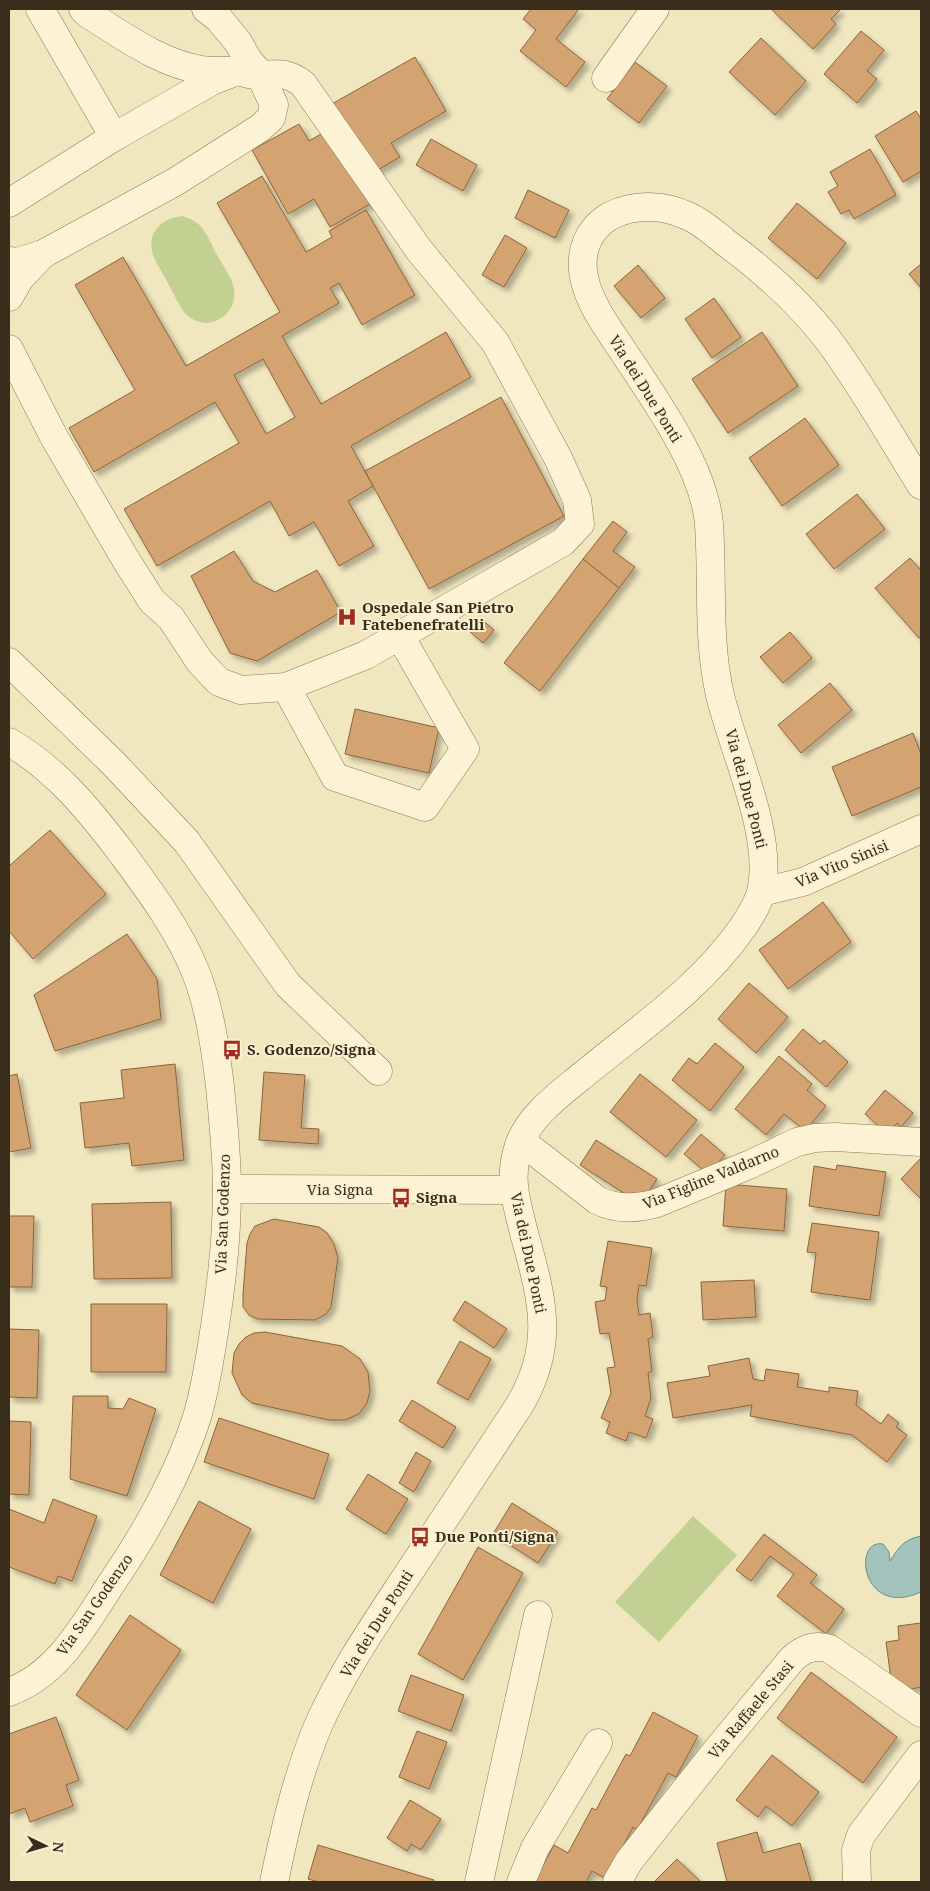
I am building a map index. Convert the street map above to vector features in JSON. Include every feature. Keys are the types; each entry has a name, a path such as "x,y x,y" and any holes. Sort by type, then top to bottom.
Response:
{"street":[{"path":"40,9 114,137"},
{"path":"9,350 54,437 152,601 171,618 200,662 219,682 240,690 286,687 366,655 563,542 580,524 578,500 558,458 495,342 419,250 303,84 293,76 284,74 203,71 182,66 139,46 83,9"},
{"path":"606,78 655,9"},
{"path":"9,261 17,262 43,254 175,182 260,128 271,118 274,105 249,73 248,60 238,42 213,14"},
{"path":"9,203 114,137 212,80 249,73"},
{"name":"Via dei Due Ponti","path":"274,1882 285,1829 298,1783 318,1728 334,1692 375,1624 519,1406 536,1373 542,1350 542,1309 536,1277 513,1190 514,1168 520,1141 535,1119 560,1094 654,1018 711,967 746,922 762,892 763,857 756,818 719,692 712,618 708,521 704,497 673,430 603,320 586,284 582,260 585,246 593,229 606,219 628,209 651,207 667,209 694,218 744,256 786,293 826,338 857,381 921,485"},
{"path":"9,296 20,278 43,254"},
{"path":"286,687 335,778 425,807 465,749 400,636"},
{"path":"9,662 114,764 187,842 288,985 378,1071"},
{"name":"Via San Godenzo","path":"9,742 35,759 55,776 104,830 153,897 191,961 205,1001 215,1048 225,1139 227,1190 224,1254 208,1372 196,1419 184,1451 160,1502 132,1554 64,1652 47,1670 20,1688 9,1692"},
{"name":"Via Vito Sinisi","path":"762,892 803,882 921,829"},
{"name":"Via Figline Valdarno","path":"520,1141 597,1200 607,1205 627,1208 657,1203 751,1164 797,1142 814,1138 835,1137 921,1142"},
{"name":"Via Signa","path":"227,1190 513,1190"},
{"path":"479,1882 538,1615"},
{"name":"Via Raffaele Stasi","path":"617,1882 630,1861 711,1758 792,1659 803,1650 816,1647 830,1649 921,1713"},
{"path":"521,1882 535,1848 598,1743"},
{"path":"857,1882 856,1850 861,1835 921,1756"}],"green space":[{"path":"183,216 196,222 204,231 233,285 234,299 232,305 225,315 214,322 198,321 189,317 184,312 153,255 152,239 157,228 168,220"},
{"path":"693,1516 737,1555 659,1642 615,1602"}],"water":[{"path":"921,1536 921,1592 901,1597 885,1595 874,1587 868,1576 866,1564 867,1553 873,1545 883,1544 889,1552 890,1561 902,1544 910,1539"}],"building":[{"path":"531,9 579,9 556,39 585,62 566,87 520,51 536,30 523,19"},
{"path":"771,9 841,9 831,19 836,24 813,49"},
{"path":"861,31 884,50 867,71 877,79 857,103 824,74"},
{"path":"761,38 806,81 775,115 729,72"},
{"path":"415,57 446,111 391,143 400,157 376,171 389,193 330,227 314,199 288,214 252,150 299,124 309,141 340,123 330,105"},
{"path":"635,62 667,86 639,123 607,99"},
{"path":"916,111 921,119 921,171 903,182 875,136"},
{"path":"431,139 477,165 463,191 416,165"},
{"path":"870,149 896,195 854,219 849,210 841,214 828,192 838,186 830,172"},
{"path":"262,176 306,252 332,237 329,231 366,210 415,295 362,325 339,283 330,288 339,303 282,336 321,404 446,332 471,377 351,446 373,486 348,501 374,546 339,566 314,522 289,536 270,501 157,566 124,509 239,443 215,402 94,472 69,428 135,390 75,285 123,257 186,366 280,312 217,203","holes":["263,359 295,417 266,434 234,375"]},
{"path":"528,190 569,210 555,238 515,218"},
{"path":"797,203 846,243 817,279 768,238"},
{"path":"505,235 527,248 504,287 482,275"},
{"path":"921,264 921,288 909,274"},
{"path":"638,265 665,298 641,318 614,286"},
{"path":"714,298 741,337 712,358 685,319"},
{"path":"762,332 798,386 728,433 692,379"},
{"path":"501,397 564,516 429,589 365,471"},
{"path":"805,418 839,465 782,506 749,458"},
{"path":"857,494 885,529 834,569 806,534"},
{"path":"613,521 627,532 613,551 635,567 619,588 583,559"},
{"path":"234,551 253,581 275,592 317,570 341,612 257,661 230,653 191,576"},
{"path":"910,558 921,570 921,636 919,638 875,588"},
{"path":"583,559 619,588 540,691 504,663"},
{"path":"480,618 494,630 483,643 469,631"},
{"path":"790,632 812,658 783,683 760,657"},
{"path":"830,683 852,710 801,753 778,725"},
{"path":"355,709 439,728 429,773 345,754"},
{"path":"913,733 921,754 921,787 852,816 832,767"},
{"path":"50,830 106,894 33,959 9,931 9,866"},
{"path":"823,902 851,942 788,989 759,950"},
{"path":"127,934 157,979 161,1019 55,1051 34,995"},
{"path":"749,983 788,1017 756,1053 718,1019"},
{"path":"803,1029 820,1044 824,1040 848,1062 826,1087 785,1050"},
{"path":"715,1043 744,1067 710,1111 672,1080 689,1058 697,1064"},
{"path":"779,1056 812,1084 807,1090 826,1106 805,1131 784,1114 766,1135 735,1109"},
{"path":"175,1064 184,1160 132,1166 129,1143 85,1148 80,1103 124,1098 121,1070"},
{"path":"264,1072 305,1075 301,1128 319,1129 318,1144 259,1140"},
{"path":"17,1074 31,1148 9,1152 9,1076"},
{"path":"640,1074 697,1120 666,1157 610,1112"},
{"path":"885,1090 913,1113 901,1127 897,1123 887,1134 865,1114"},
{"path":"701,1134 725,1155 708,1174 684,1154"},
{"path":"596,1140 657,1179 641,1204 580,1165"},
{"path":"921,1158 921,1199 901,1179"},
{"path":"837,1165 886,1172 879,1216 809,1206 814,1166 836,1170"},
{"path":"726,1184 787,1189 784,1231 723,1226"},
{"path":"171,1202 172,1278 94,1279 92,1204"},
{"path":"9,1216 34,1216 32,1287 9,1287"},
{"path":"274,1219 319,1227 327,1233 334,1244 338,1258 331,1307 326,1314 315,1320 257,1319 249,1315 243,1307 247,1243 250,1234 255,1226"},
{"path":"812,1223 879,1232 870,1300 811,1292 816,1253 807,1252"},
{"path":"608,1241 652,1248 646,1286 639,1285 637,1300 639,1315 650,1313 653,1337 648,1339 652,1371 648,1373 651,1398 645,1416 653,1419 646,1438 629,1432 626,1441 606,1433 610,1422 601,1418 611,1393 607,1368 615,1367 609,1333 600,1334 595,1302 605,1300 607,1287 600,1286"},
{"path":"754,1280 756,1317 703,1320 701,1282"},
{"path":"465,1301 507,1329 494,1348 453,1320"},
{"path":"91,1304 167,1304 166,1372 91,1372"},
{"path":"9,1329 39,1330 37,1398 9,1397"},
{"path":"265,1332 342,1346 360,1359 368,1372 370,1391 367,1403 359,1414 345,1420 329,1420 252,1403 242,1395 232,1373 234,1353 246,1337 254,1333"},
{"path":"460,1341 491,1359 468,1400 437,1383"},
{"path":"749,1358 753,1379 764,1381 766,1369 799,1374 797,1387 829,1392 829,1387 858,1391 856,1405 881,1424 888,1414 899,1423 896,1427 907,1435 887,1462 852,1435 750,1416 752,1405 673,1418 667,1383 710,1376 708,1366"},
{"path":"73,1396 108,1396 108,1408 123,1409 129,1398 156,1409 127,1496 70,1479"},
{"path":"412,1400 456,1427 443,1448 399,1421"},
{"path":"219,1418 329,1454 314,1499 204,1462"},
{"path":"9,1421 31,1422 29,1495 9,1494"},
{"path":"416,1452 431,1461 414,1492 399,1483"},
{"path":"368,1474 408,1499 386,1534 346,1509"},
{"path":"53,1499 97,1516 72,1581 58,1576 55,1584 9,1567 9,1509 44,1523"},
{"path":"199,1501 251,1529 213,1603 160,1575"},
{"path":"512,1503 558,1532 538,1563 493,1534"},
{"path":"764,1534 817,1575 810,1583 844,1609 826,1634 777,1596 794,1574 770,1556 751,1581 736,1570"},
{"path":"478,1547 523,1573 463,1680 418,1654"},
{"path":"130,1615 181,1650 127,1730 76,1695"},
{"path":"921,1623 921,1687 912,1689 891,1679 886,1642 899,1640 898,1626"},
{"path":"811,1672 897,1737 863,1783 777,1718"},
{"path":"411,1675 464,1695 451,1731 398,1711"},
{"path":"653,1712 698,1736 676,1777 668,1773 637,1830 633,1827 606,1879 592,1871 586,1882 534,1882 554,1845 568,1853 592,1808 596,1810 626,1754 630,1756"},
{"path":"56,1717 79,1780 66,1785 73,1806 30,1822 25,1808 9,1814 9,1734"},
{"path":"417,1731 447,1742 429,1789 399,1777"},
{"path":"772,1755 819,1792 792,1826 766,1806 758,1817 736,1800"},
{"path":"410,1800 441,1819 421,1850 411,1844 407,1851 387,1838"},
{"path":"757,1832 763,1853 800,1843 811,1882 727,1882 717,1843"},
{"path":"318,1845 434,1880 433,1882 319,1882 308,1879"},
{"path":"677,1859 701,1882 654,1882"}],"place":[{"name":"Ospedale San Pietro Fatebenefratelli","path":"347,617"},
{"name":"S. Godenzo/Signa","path":"232,1050"},
{"name":"Signa","path":"401,1198"},
{"name":"Due Ponti/Signa","path":"420,1537"}]}
